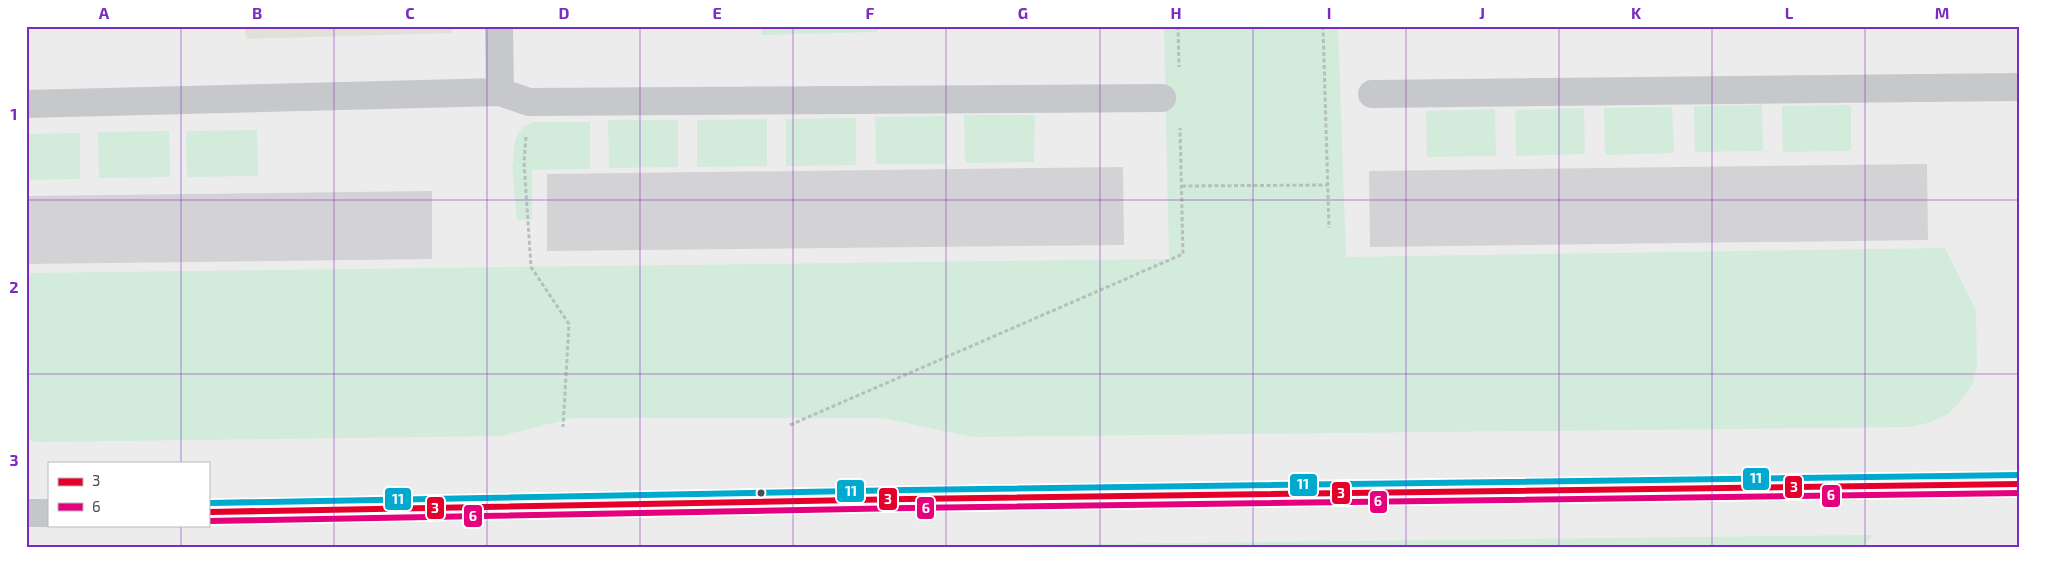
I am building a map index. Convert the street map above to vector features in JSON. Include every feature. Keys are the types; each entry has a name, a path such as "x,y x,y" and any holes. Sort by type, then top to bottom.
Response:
{"main road":[{"path":"210,512 907,499 2020,484"},
{"path":"26,513 48,513"}],"lane":[{"path":"499,26 500,92"},
{"path":"1372,94 2020,87"},
{"path":"26,104 500,92 528,102 1162,98"}],"path":[{"path":"1178,26 1179,71"},
{"path":"1322,26 1329,228"},
{"path":"528,102 524,162 532,267 569,324 563,427"},
{"path":"790,425 1183,254 1180,127"},
{"path":"1182,186 1328,185"}],"shaded area":[{"path":"245,26 452,26 452,33 246,39"}],"green space":[{"path":"761,26 877,26 877,32 761,35"},
{"path":"1164,26 1338,26 1346,257 1945,248 1976,311 1977,367 1972,385 1961,401 1948,414 1931,422 1912,427 973,437 882,418 572,418 501,436 36,442 26,439 26,273 1169,259"},
{"path":"1762,105 1763,151 1695,152 1694,106"},
{"path":"1851,105 1851,151 1783,152 1782,106"},
{"path":"1672,107 1674,153 1605,155 1604,108"},
{"path":"1584,108 1585,154 1516,156 1515,110"},
{"path":"1495,109 1496,156 1427,157 1426,111"},
{"path":"964,115 1035,115 1034,162 965,163"},
{"path":"945,116 945,164 876,164 875,117"},
{"path":"856,118 856,165 786,166 786,119"},
{"path":"767,119 767,166 697,167 697,120"},
{"path":"608,120 678,120 678,167 609,168"},
{"path":"533,122 590,122 590,169 532,170 532,220 517,220 512,166 514,145 522,129"},
{"path":"257,130 258,176 187,177 186,131"},
{"path":"169,131 170,177 99,178 98,132"},
{"path":"80,133 80,179 26,180 26,134"},
{"path":"1873,535 1862,548 749,548"}],"building":[{"path":"1927,164 1928,240 1370,247 1369,171"},
{"path":"1123,167 1124,245 547,251 547,174"},
{"path":"432,191 432,259 26,264 26,196"}],"transit line":[{"name":"11","path":"210,503 907,490 2020,475"},
{"name":"3","path":"210,512 907,499 2020,484"},
{"name":"6","path":"210,521 907,508 2020,493"}]}
